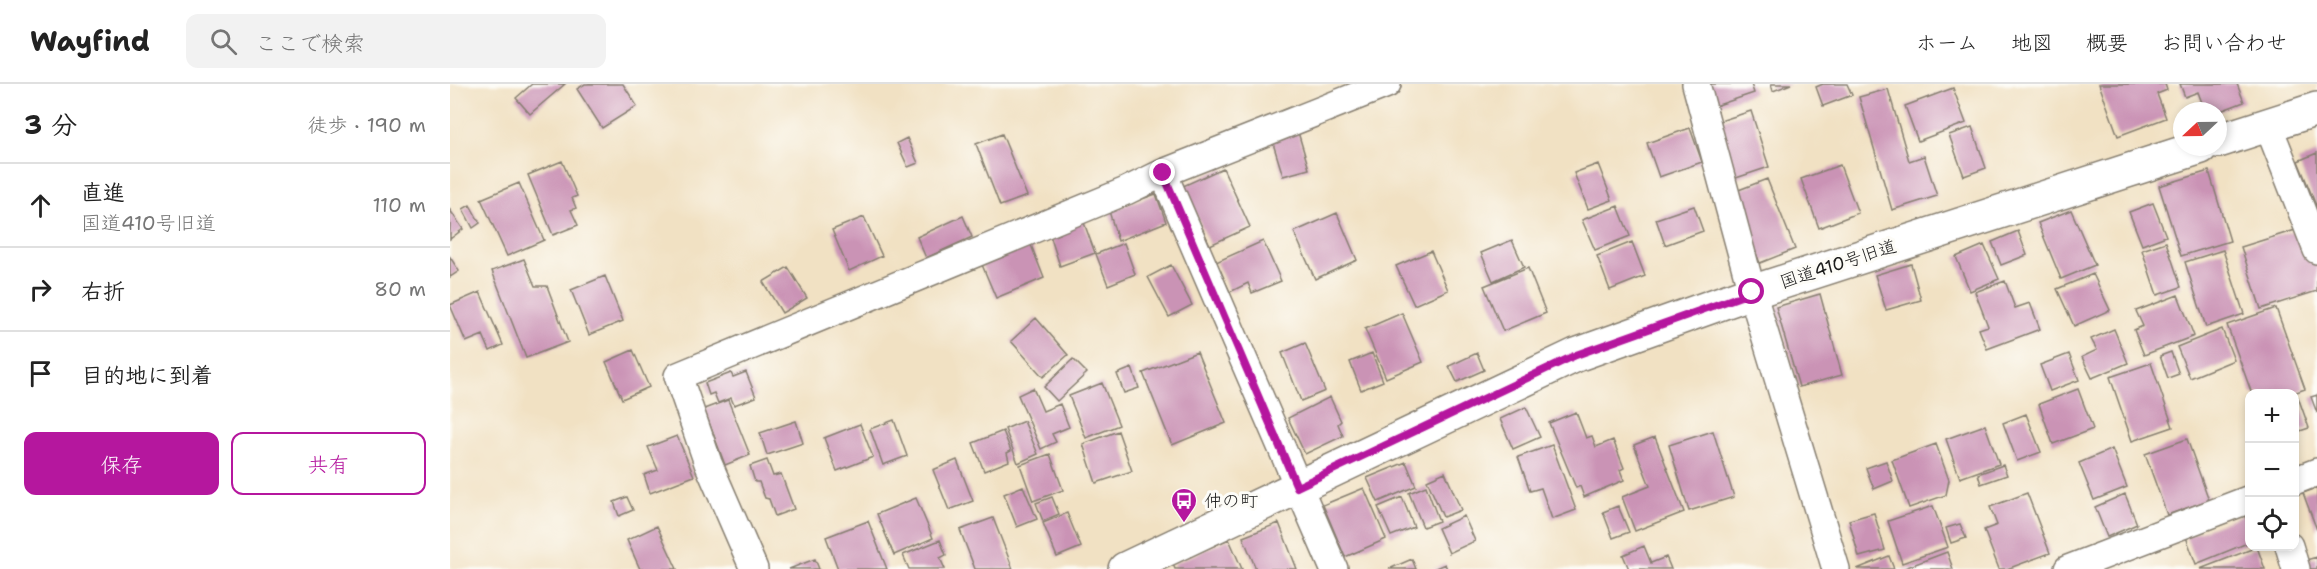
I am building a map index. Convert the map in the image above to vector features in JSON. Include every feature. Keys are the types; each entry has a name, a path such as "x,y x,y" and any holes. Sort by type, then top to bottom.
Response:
{"street":[{"path":"754,569 708,463 678,376 1126,191 1163,173 1387,84"},
{"path":"1696,84 1752,292 1836,569"},
{"path":"2227,138 2317,109"},
{"path":"2268,125 2317,250"},
{"name":"国道410号旧道","path":"1125,569 1576,355 1752,292 2173,156"},
{"path":"1163,173 1334,569"},
{"path":"2299,479 2317,472"},
{"path":"2068,569 2245,502"},
{"path":"2291,551 2296,569"}],"building":[{"path":"532,84 565,84 530,114 516,98"},
{"path":"585,84 623,84 637,106 602,128 577,89"},
{"path":"1708,84 1751,84 1754,93 1715,106"},
{"path":"1771,84 1791,84 1773,91"},
{"path":"1823,84 1847,84 1852,95 1823,106 1816,87"},
{"path":"2099,84 2165,84 2167,90 2157,94 2166,118 2118,136"},
{"path":"2180,84 2237,84 2244,102 2227,109 2227,102 2202,102 2198,92 2185,97"},
{"path":"1953,88 1966,123 1918,141 1905,106"},
{"path":"1888,89 1909,161 1924,156 1937,196 1892,210 1859,97"},
{"path":"1751,111 1769,167 1733,179 1714,123"},
{"path":"1972,127 1986,168 1964,176 1949,135"},
{"path":"1690,128 1702,162 1659,177 1647,143"},
{"path":"1298,132 1309,169 1283,176 1272,140"},
{"path":"1002,134 1027,196 1000,206 976,144"},
{"path":"907,138 918,163 908,167 897,143"},
{"path":"2317,153 2317,208 2298,161"},
{"path":"562,161 577,196 572,198 576,208 571,210 578,225 553,235 528,175"},
{"path":"1598,164 1612,200 1588,209 1574,173"},
{"path":"1840,165 1858,213 1819,228 1801,179"},
{"path":"1223,168 1250,227 1210,245 1183,186"},
{"path":"2209,171 2230,241 2181,256 2159,186"},
{"path":"1767,179 1795,249 1760,263 1731,193"},
{"path":"519,183 544,240 507,256 481,199"},
{"path":"1156,194 1166,222 1118,241 1109,211"},
{"path":"2153,203 2166,236 2142,245 2129,212"},
{"path":"470,205 480,223 473,228 463,209"},
{"path":"1618,206 1630,236 1595,250 1582,220"},
{"path":"1694,206 1703,231 1665,245 1656,219"},
{"path":"450,210 463,229 450,239"},
{"path":"2071,210 2095,265 2061,279 2038,223"},
{"path":"1337,213 1357,260 1315,279 1294,232"},
{"path":"963,216 972,237 926,258 917,237"},
{"path":"864,217 882,256 849,271 832,230"},
{"path":"1083,220 1095,253 1060,266 1049,232"},
{"path":"2305,227 2317,266 2317,291 2261,309 2241,247"},
{"path":"2018,231 2027,255 2001,265 1992,242"},
{"path":"1029,240 1044,278 996,298 980,260"},
{"path":"1512,240 1524,267 1493,281 1481,253"},
{"path":"1263,241 1281,281 1252,293 1248,283 1230,292 1216,262"},
{"path":"1632,242 1645,276 1610,290 1597,256"},
{"path":"2166,242 2181,287 2157,295 2142,250"},
{"path":"1124,243 1135,274 1108,285 1096,254"},
{"path":"1984,245 1999,279 1970,291 1956,257"},
{"path":"2223,250 2244,314 2206,327 2185,262"},
{"path":"1431,251 1448,290 1414,305 1396,266"},
{"path":"450,257 459,271 450,277"},
{"path":"524,259 535,286 547,286 568,342 526,358 492,271"},
{"path":"1911,264 1921,300 1886,310 1875,275"},
{"path":"1171,265 1192,305 1169,317 1148,277"},
{"path":"788,267 807,298 782,313 763,282"},
{"path":"1528,268 1546,313 1503,331 1484,286"},
{"path":"2093,274 2110,310 2074,326 2057,289"},
{"path":"605,276 623,321 589,335 571,290"},
{"path":"2005,281 2015,308 2030,303 2040,329 1987,349 1979,329 1988,326 1975,292"},
{"path":"480,292 503,345 490,351 483,335 466,342 450,305"},
{"path":"1820,294 1842,375 1799,387 1776,307"},
{"path":"2178,295 2194,336 2144,355 2134,330 2143,326 2136,311"},
{"path":"2276,308 2305,389 2299,391 2299,389 2250,389 2227,325"},
{"path":"1402,313 1423,362 1386,378 1365,329"},
{"path":"1036,318 1068,355 1043,377 1011,341"},
{"path":"2114,329 2128,363 2092,378 2082,357 2097,350 2091,339"},
{"path":"2222,329 2234,360 2190,378 2177,347"},
{"path":"1305,343 1325,391 1301,401 1282,353"},
{"path":"633,350 649,387 622,399 606,362"},
{"path":"1197,352 1226,423 1172,445 1143,373"},
{"path":"2171,352 2179,374 2168,378 2160,356"},
{"path":"1372,353 1383,381 1361,390 1350,362"},
{"path":"1477,353 1484,370 1457,382 1449,366"},
{"path":"2069,354 2079,380 2050,391 2040,365"},
{"path":"1073,359 1087,373 1057,401 1044,387"},
{"path":"2151,363 2173,427 2132,441 2110,377"},
{"path":"1132,368 1139,388 1124,393 1117,374"},
{"path":"746,372 756,397 734,405 731,398 718,403 714,393 709,395 705,383 731,373 733,377"},
{"path":"1102,383 1119,425 1086,438 1069,396"},
{"path":"1033,388 1043,411 1060,404 1069,427 1052,434 1056,442 1041,449 1018,395"},
{"path":"2078,389 2093,429 2053,444 2039,404"},
{"path":"2317,395 2317,413 2311,397"},
{"path":"1330,397 1341,421 1338,424 1343,436 1305,454 1288,418"},
{"path":"728,400 750,455 725,465 704,409"},
{"path":"2299,400 2309,428 2299,431"},
{"path":"1526,407 1540,437 1513,449 1500,419"},
{"path":"1576,412 1586,438 1592,436 1596,447 1613,440 1624,468 1620,470 1624,480 1584,497 1580,486 1576,488 1549,423"},
{"path":"2026,414 2041,452 2017,461 2003,423"},
{"path":"894,420 907,456 883,465 870,429"},
{"path":"796,421 803,443 767,455 760,433"},
{"path":"1024,421 1038,454 1018,463 1005,429"},
{"path":"860,424 873,457 837,471 824,438"},
{"path":"1985,425 1999,464 1960,478 1946,439"},
{"path":"1003,431 1011,451 1007,453 1009,461 984,471 973,443"},
{"path":"1118,431 1132,471 1096,483 1083,444"},
{"path":"1713,431 1734,497 1689,511 1669,445"},
{"path":"677,436 694,476 650,493 644,475 658,470 648,447"},
{"path":"1655,437 1684,512 1635,531 1622,497 1650,486 1634,445"},
{"path":"2187,439 2209,500 2167,515 2145,454"},
{"path":"1936,444 1949,480 1946,495 1909,508 1892,460"},
{"path":"1552,445 1576,510 1552,519 1541,488 1530,491 1518,457"},
{"path":"2112,449 2127,487 2094,500 2079,463"},
{"path":"1050,454 1063,490 1033,501 1020,465"},
{"path":"767,460 773,476 781,474 794,509 775,516 769,499 765,498 759,482 755,482 750,466"},
{"path":"957,460 973,501 949,510 933,470"},
{"path":"1886,461 1893,481 1874,489 1866,468"},
{"path":"1406,462 1416,486 1378,502 1367,478"},
{"path":"2003,465 2007,475 1981,484 1978,474"},
{"path":"1445,472 1461,510 1443,517 1427,480"},
{"path":"1023,486 1037,519 1017,527 1004,494"},
{"path":"1426,486 1439,521 1423,527 1409,493"},
{"path":"1364,488 1386,539 1345,557 1323,505"},
{"path":"2317,488 2317,530 2303,493"},
{"path":"2027,493 2050,553 2007,569 1999,569 1984,530 1997,525 1990,507"},
{"path":"2125,494 2137,524 2107,537 2095,507"},
{"path":"627,497 633,510 619,516 614,502"},
{"path":"1052,497 1059,514 1043,521 1036,503"},
{"path":"1402,497 1414,527 1391,536 1378,507"},
{"path":"916,498 933,538 894,555 877,514"},
{"path":"1618,506 1629,532 1613,538 1603,512"},
{"path":"1933,506 1948,547 1902,563 1888,521"},
{"path":"1067,513 1081,547 1057,557 1043,523"},
{"path":"1874,513 1885,550 1859,557 1849,520"},
{"path":"2244,514 2245,516 2245,544 2196,564 2186,537"},
{"path":"1464,516 1475,541 1449,553 1438,528"},
{"path":"993,518 1013,569 975,569 960,530"},
{"path":"868,521 887,569 838,569 826,537"},
{"path":"1279,523 1297,569 1256,569 1243,537"},
{"path":"1960,524 1966,538 1951,543 1946,528"},
{"path":"657,526 677,569 640,569 627,540"},
{"path":"1229,539 1242,569 1175,569 1173,564"},
{"path":"940,540 946,555 940,558 945,569 909,569 903,555"},
{"path":"1644,546 1651,563 1666,557 1671,569 1629,569 1623,555"},
{"path":"2247,551 2258,551 2265,569 2200,569"},
{"path":"1947,552 1953,569 1902,569"},
{"path":"1889,556 1894,569 1857,569"},
{"path":"2317,557 2317,569 2308,569 2306,560"},
{"path":"815,559 819,569 789,569"},
{"path":"1412,559 1416,569 1389,569"},
{"path":"1445,564 1447,569 1433,569"}],"place":[{"name":"仲の町","path":"1184,524"}],"route":[{"path":"1163,173 1297,487 1525,377 1576,355 1752,292"}]}
